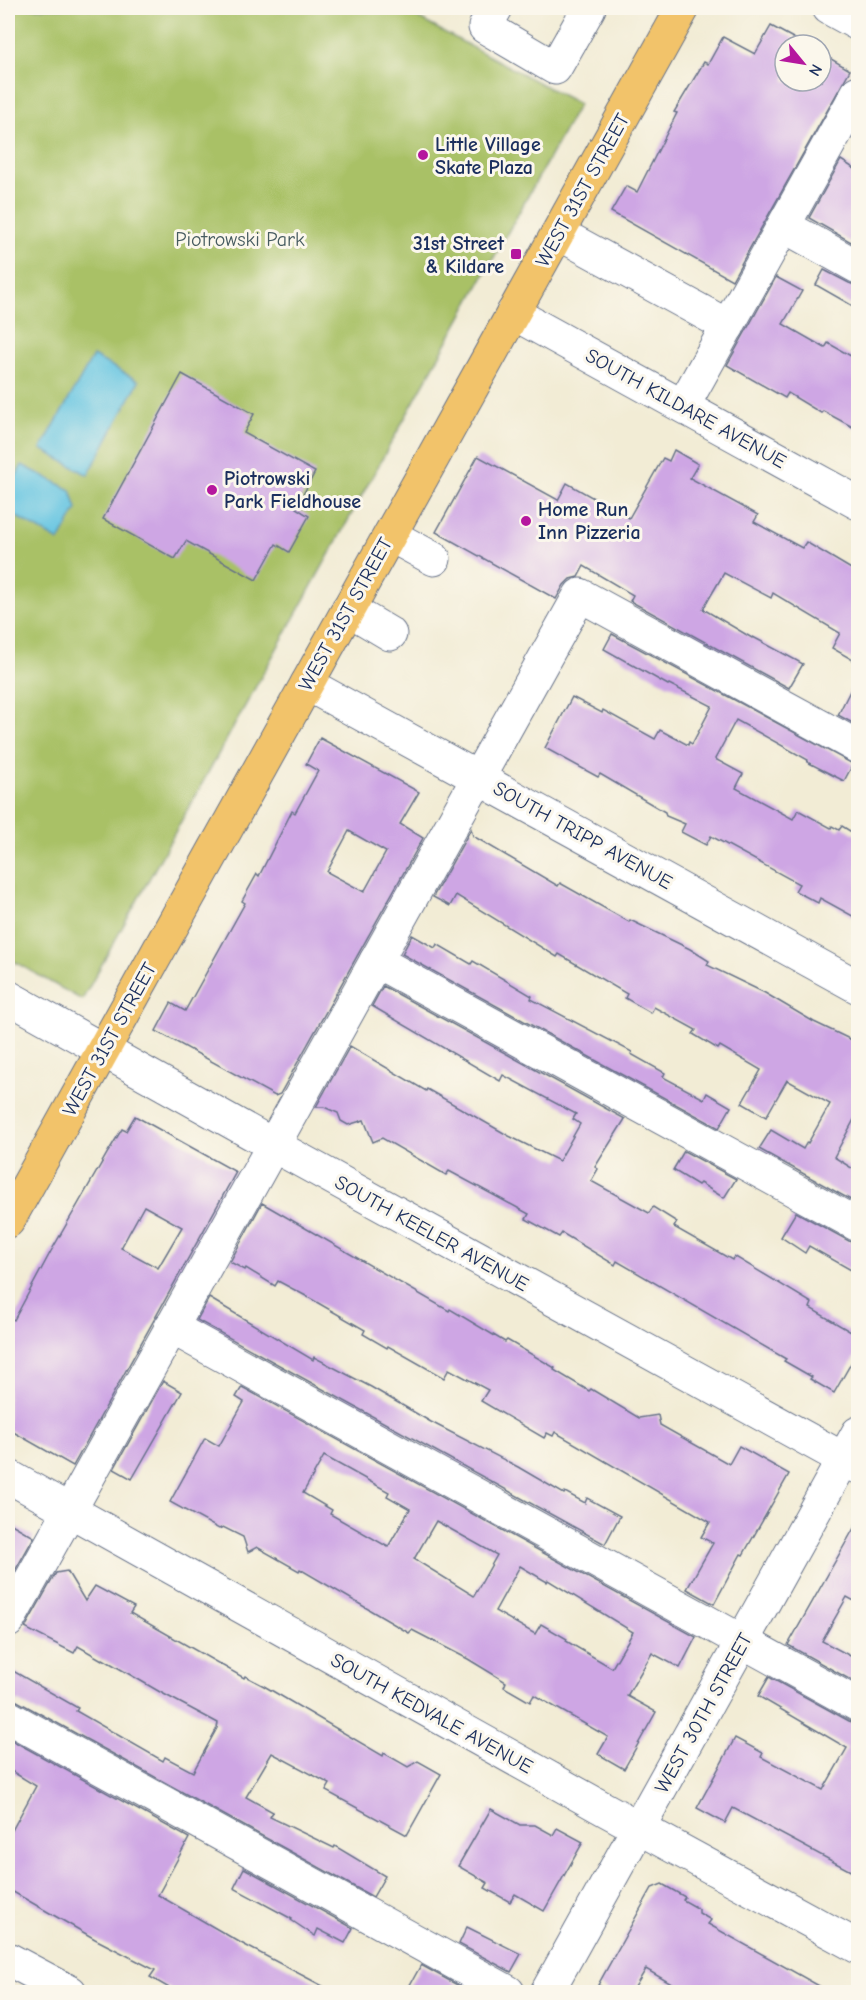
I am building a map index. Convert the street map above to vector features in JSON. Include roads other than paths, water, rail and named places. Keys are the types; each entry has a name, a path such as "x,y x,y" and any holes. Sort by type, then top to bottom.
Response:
{"main road":[{"name":"WEST 31ST STREET","path":"8,1221 683,8"}],"street":[{"path":"496,8 485,27 555,68 589,8"},
{"path":"829,8 858,24"},
{"path":"683,406 858,92"},
{"path":"784,226 858,267"},
{"path":"558,233 728,326"},
{"name":"SOUTH KILDARE AVENUE","path":"513,313 858,503"},
{"path":"390,535 434,559"},
{"path":"8,1621 580,595 858,747"},
{"path":"348,609 390,634"},
{"name":"SOUTH TRIPP AVENUE","path":"307,684 858,987"},
{"path":"376,961 858,1225"},
{"name":"SOUTH KEELER AVENUE","path":"8,997 273,1145 854,1453"},
{"path":"171,1327 858,1705"},
{"name":"WEST 30TH STREET","path":"548,1992 742,1642 854,1453"},
{"name":"SOUTH KEDVALE AVENUE","path":"8,1476 639,1828 858,1947"},
{"path":"8,1717 508,1992"},
{"path":"8,1959 70,1992"}],"water":[{"path":"93,356 139,381 88,475 41,449"},
{"path":"22,465 71,490 77,509 59,541 8,512 8,491"}],"place":[{"name":"Little Village Skate Plaza","path":"423,155"},
{"name":"31st Street & Kildare","path":"516,254"},
{"name":"Piotrowski Park Fieldhouse","path":"212,490"},
{"name":"Home Run Inn Pizzeria","path":"526,521"}],"park label":[{"name":"Piotrowski Park","path":"240,239"}]}
